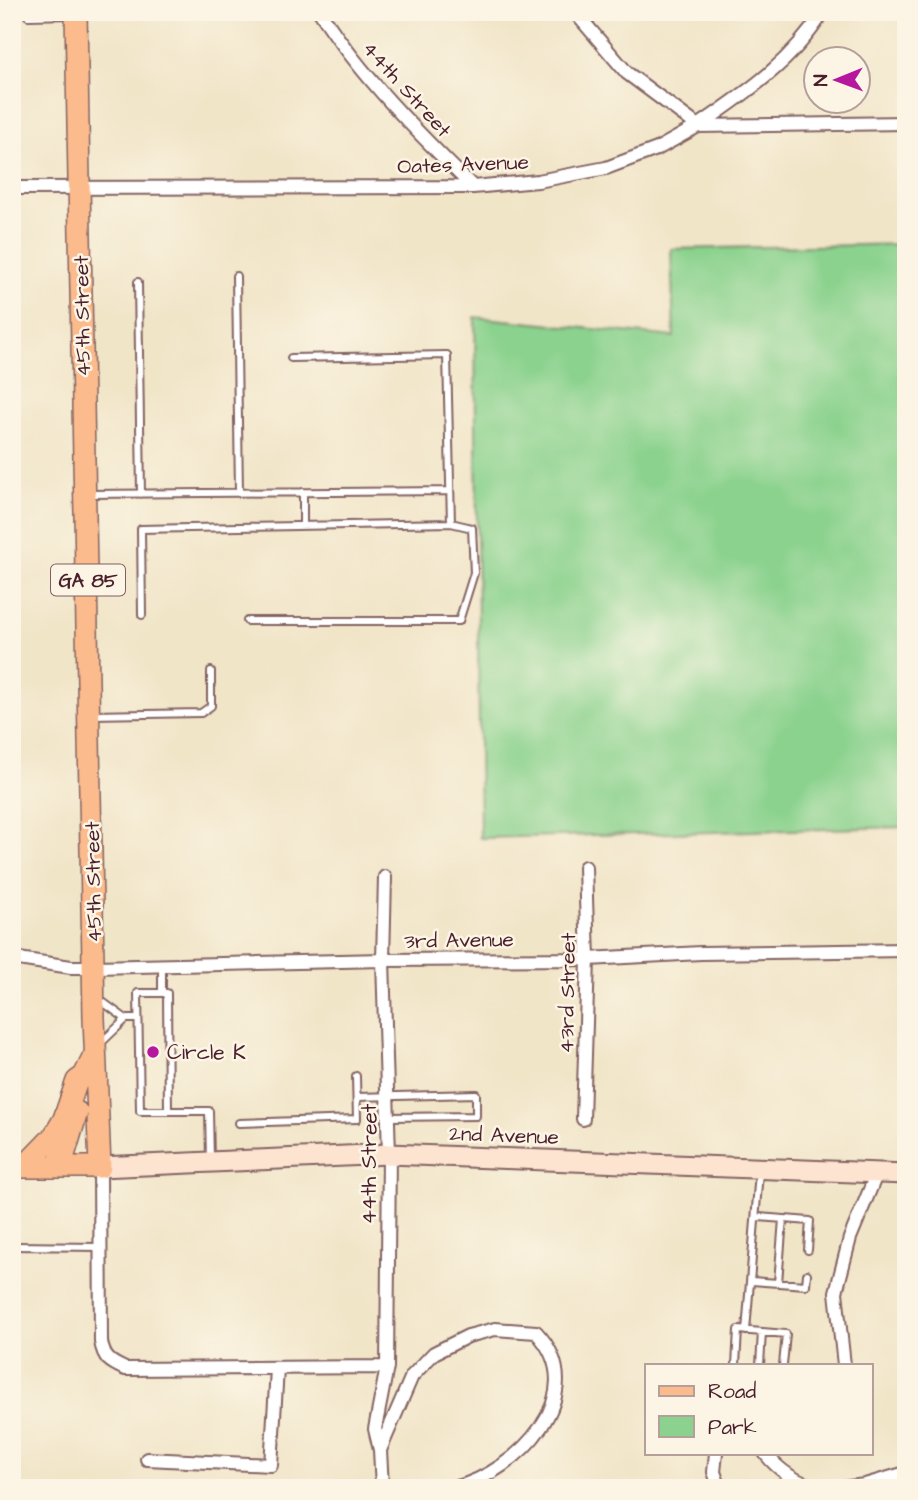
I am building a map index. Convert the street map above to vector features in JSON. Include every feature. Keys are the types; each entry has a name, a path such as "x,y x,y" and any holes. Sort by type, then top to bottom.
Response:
{"main road":[{"name":"45th Street","path":"76,14 95,1054 100,1167"},
{"path":"55,1167 65,1152 81,1097 84,1076 95,1054"},
{"path":"18,1167 54,1136 64,1119 77,1081 84,1076"},
{"name":"2nd Avenue","path":"100,1167 389,1154 876,1175 906,1174"},
{"path":"18,1167 100,1167"}],"street":[{"name":"44th Street","path":"320,12 338,40 415,131 473,187"},
{"path":"575,12 627,74 698,126 783,63 809,36 823,12"},
{"name":"Oates Avenue","path":"12,188 473,187 538,181 606,167 657,149 698,126 906,123"},
{"name":"43rd Street","path":"583,1119 588,959 585,867"},
{"name":"44th Street","path":"382,1487 380,1450 374,1429 387,1367 389,1154 383,960 384,877"},
{"name":"3rd Avenue","path":"12,958 71,967 95,967 383,960 588,959 810,949 906,950"},
{"name":"45th Street","path":"100,1167 101,1342 104,1356 111,1363 125,1369 387,1367"},
{"path":"844,1364 836,1292 850,1238 876,1175"},
{"path":"380,1450 412,1376 434,1353 468,1336 495,1329 536,1332 550,1346 558,1380 555,1402 547,1418 531,1441 513,1456 454,1488"},
{"path":"148,1459 271,1465 277,1369"},
{"path":"716,1454 714,1472 720,1488"},
{"path":"766,1454 793,1479 811,1487 822,1488"},
{"path":"842,1488 906,1474"},
{"path":"382,1487 402,1488"}],"lane":[{"path":"28,12 28,16 76,14"},
{"path":"236,276 239,493"},
{"path":"138,282 141,494"},
{"path":"291,358 447,355 452,523"},
{"path":"86,494 450,491"},
{"path":"303,492 303,526"},
{"path":"142,615 141,529 452,523 472,528 474,573 459,621 247,621"},
{"path":"90,715 201,713 211,706 211,671"},
{"path":"162,965 162,993"},
{"path":"168,1111 168,1066 163,1048 167,1029 163,1011 167,993 138,993 138,1048 143,1066 140,1111 168,1111 209,1111 210,1162"},
{"path":"94,995 126,1019 138,1019"},
{"path":"138,1011 146,1011"},
{"path":"95,1054 126,1019"},
{"path":"159,1030 167,1029"},
{"path":"138,1030 147,1030"},
{"path":"138,1048 147,1048"},
{"path":"159,1066 168,1066"},
{"path":"239,1123 357,1119 356,1076"},
{"path":"159,1082 168,1082"},
{"path":"357,1097 476,1094 476,1116 388,1116"},
{"path":"159,1096 168,1096"},
{"path":"746,1331 758,1217 759,1170"},
{"path":"758,1217 810,1221 808,1250"},
{"path":"778,1283 783,1219"},
{"path":"12,1246 100,1247"},
{"path":"752,1282 806,1285 807,1274"},
{"path":"736,1364 738,1330 786,1334 783,1364"},
{"path":"760,1364 762,1332"}],"green space":[{"path":"906,244 906,827 480,838 475,317 674,337 671,249"}],"place":[{"name":"Circle K","path":"153,1052"}]}
